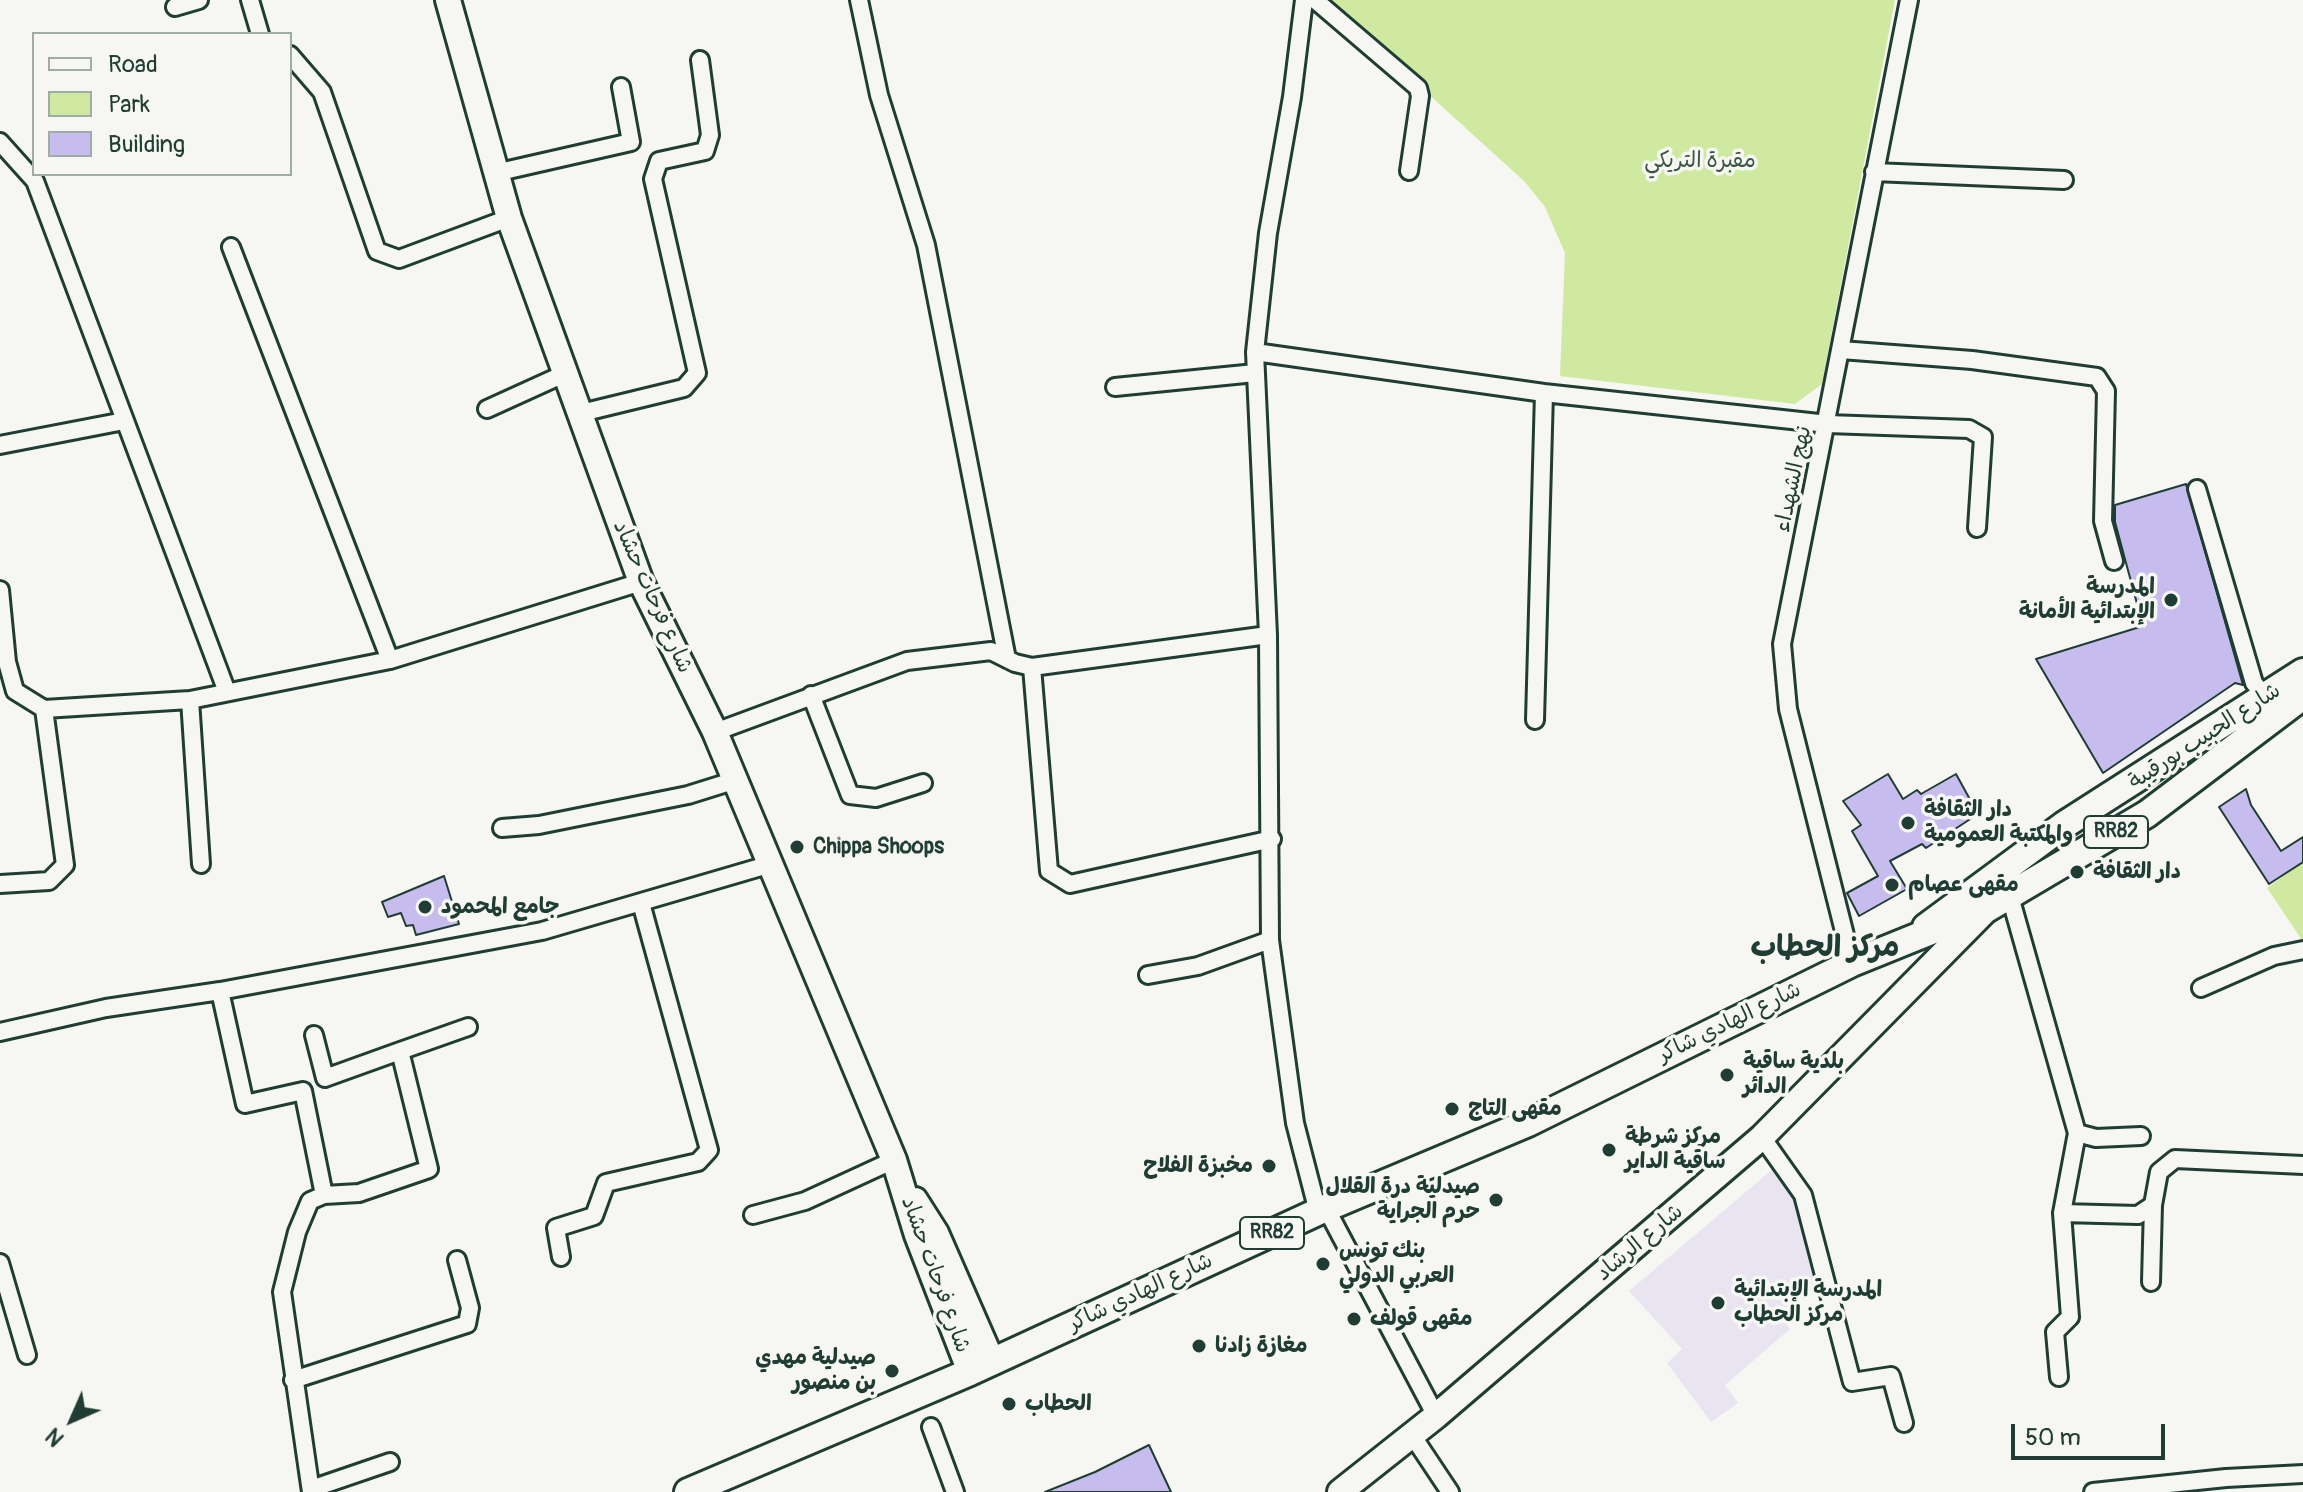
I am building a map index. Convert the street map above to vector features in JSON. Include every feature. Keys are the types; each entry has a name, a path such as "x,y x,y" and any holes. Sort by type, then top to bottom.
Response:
{"main road":[{"name":"شارع الحبيب بورقيبة","path":"1996,895 2064,825 2303,672"},
{"name":"شارع الحبيب بورقيبة","path":"1852,963 1911,939 1955,912 1996,895 2147,814 2303,696"},
{"name":"شارع الهادي شاكر","path":"689,1492 981,1366 1322,1210 1528,1123 1852,963"}],"street":[{"path":"175,7 199,0"},
{"path":"250,0 259,32"},
{"name":"شارع فرحات حشاد","path":"448,0 509,218 577,414 641,582 736,780 897,1169 936,1233 981,1366"},
{"path":"859,0 879,95 926,245 1007,659"},
{"path":"1304,0 1292,97 1268,233 1255,352 1268,635 1272,839 1270,940 1295,1123 1322,1210 1436,1416"},
{"path":"1315,0 1418,88 1420,96 1409,171"},
{"name":"نهج الشهداء","path":"1852,963 1783,678 1782,644 1828,424 1909,0"},
{"path":"292,57 322,92 377,251 399,259 509,218"},
{"path":"577,414 684,388 697,373 653,179 659,161 705,151 710,135 700,60"},
{"path":"495,173 631,142 621,87"},
{"path":"0,142 35,181 227,692"},
{"path":"1874,172 2064,180"},
{"path":"231,247 390,660"},
{"path":"1841,350 1972,360 2097,377 2106,391 2103,521 2114,561"},
{"path":"1255,352 1544,393 1828,424 1969,429 1983,437 1977,528"},
{"path":"1115,387 1255,373"},
{"path":"487,409 564,374"},
{"path":"1535,720 1544,393"},
{"path":"0,445 124,421"},
{"path":"2197,489 2254,683 2266,698"},
{"path":"0,590 7,662 15,691 44,709 190,700 390,660 641,582"},
{"path":"715,732 907,661 991,651 1032,667 1268,635"},
{"path":"1032,667 1049,871 1070,884 1272,839"},
{"path":"811,695 850,795 876,798 923,783"},
{"path":"190,700 201,864"},
{"path":"0,884 49,881 65,865 44,709"},
{"path":"502,828 539,825 644,804 736,780"},
{"path":"0,1032 106,1008 220,991 542,931 771,864"},
{"path":"1996,895 2077,1133 2062,1213 2070,1317 2055,1332 2059,1377"},
{"name":"شارع الرشاد","path":"1340,1492 1436,1416 1762,1137 1924,975 1996,895"},
{"path":"561,1257 556,1228 594,1216 606,1183 698,1162 709,1150 641,903"},
{"name":"شارع الرشاد","path":"1924,975 1955,912"},
{"path":"1148,975 1198,966 1270,940"},
{"path":"2201,988 2274,956 2303,950"},
{"path":"220,991 245,1104 303,1091 324,1195"},
{"path":"314,1035 325,1078 468,1027"},
{"path":"390,1462 311,1490 282,1292 297,1232 310,1201 324,1195 359,1193 429,1169 400,1051"},
{"path":"2077,1133 2096,1138 2141,1136"},
{"path":"1762,1137 1803,1195 1852,1382 1891,1376 1904,1423"},
{"path":"2151,1282 2153,1205 2159,1172 2175,1159 2303,1165"},
{"path":"753,1215 805,1201 897,1169"},
{"path":"2062,1213 2138,1215 2153,1205"},
{"path":"293,1380 467,1324 470,1308 457,1260"},
{"path":"2,1273 27,1355"},
{"path":"931,1427 955,1492"},
{"path":"1412,1435 1450,1492"},
{"path":"2093,1492 2226,1478 2303,1474"}],"shaded area":[{"name":"المدرسة الإبتدائية مركز الحطاب","path":"1774,1168 1794,1194 1820,1282 1780,1315 1790,1329 1725,1385 1738,1403 1711,1422 1667,1363 1682,1349 1629,1291"}],"green space":[{"name":"مقبرة التريكي","path":"1325,0 1895,0 1822,384 1795,404 1560,376 1565,253 1545,207 1525,182"},
{"path":"2303,862 2303,940 2302,940 2267,888"}],"building":[{"path":"2186,484 2243,685 2235,683 2103,773 2036,659 2143,626 2115,522 2115,505"},
{"path":"1888,774 1903,799 1917,790 1921,794 1956,774 1978,814 1926,848 1922,844 1890,861 1907,889 1859,916 1847,893 1878,876 1852,831 1861,825 1843,801"},
{"path":"2246,789 2251,805 2281,851 2303,837 2303,862 2269,884 2219,807"},
{"path":"444,876 459,924 416,935 413,925 406,926 401,913 388,917 382,902"},
{"path":"1149,1445 1171,1492 1045,1492 1095,1472"}],"place":[{"name":"المدرسة الإبتدائية الأمانة","path":"2171,600"},
{"name":"دار الثقافة والمكتبة العمومية","path":"1908,823"},
{"name":"Chippa Shoops","path":"797,847"},
{"name":"دار الثقافة","path":"2077,872"},
{"name":"مقهى عصام","path":"1892,885"},
{"name":"جامع المحمود","path":"425,907"},
{"name":"بلدية ساقية الدائر","path":"1727,1075"},
{"name":"مقهى التاج","path":"1452,1109"},
{"name":"مركز شرطة ساقية الداير","path":"1609,1150"},
{"name":"مخبزة الفلاح","path":"1269,1166"},
{"name":"صيدلية درة القلال حرم الجراية","path":"1496,1200"},
{"name":"بنك تونس العربي الدولي","path":"1323,1264"},
{"name":"المدرسة الإبتدائية مركز الحطاب","path":"1718,1303"},
{"name":"مقهى قولف","path":"1354,1319"},
{"name":"مغازة زادنا","path":"1199,1346"},
{"name":"صيدلية مهدي بن منصور","path":"892,1371"},
{"name":"الحطاب","path":"1009,1404"}],"district":[{"name":"مركز الحطاب","path":"1825,948"}]}
